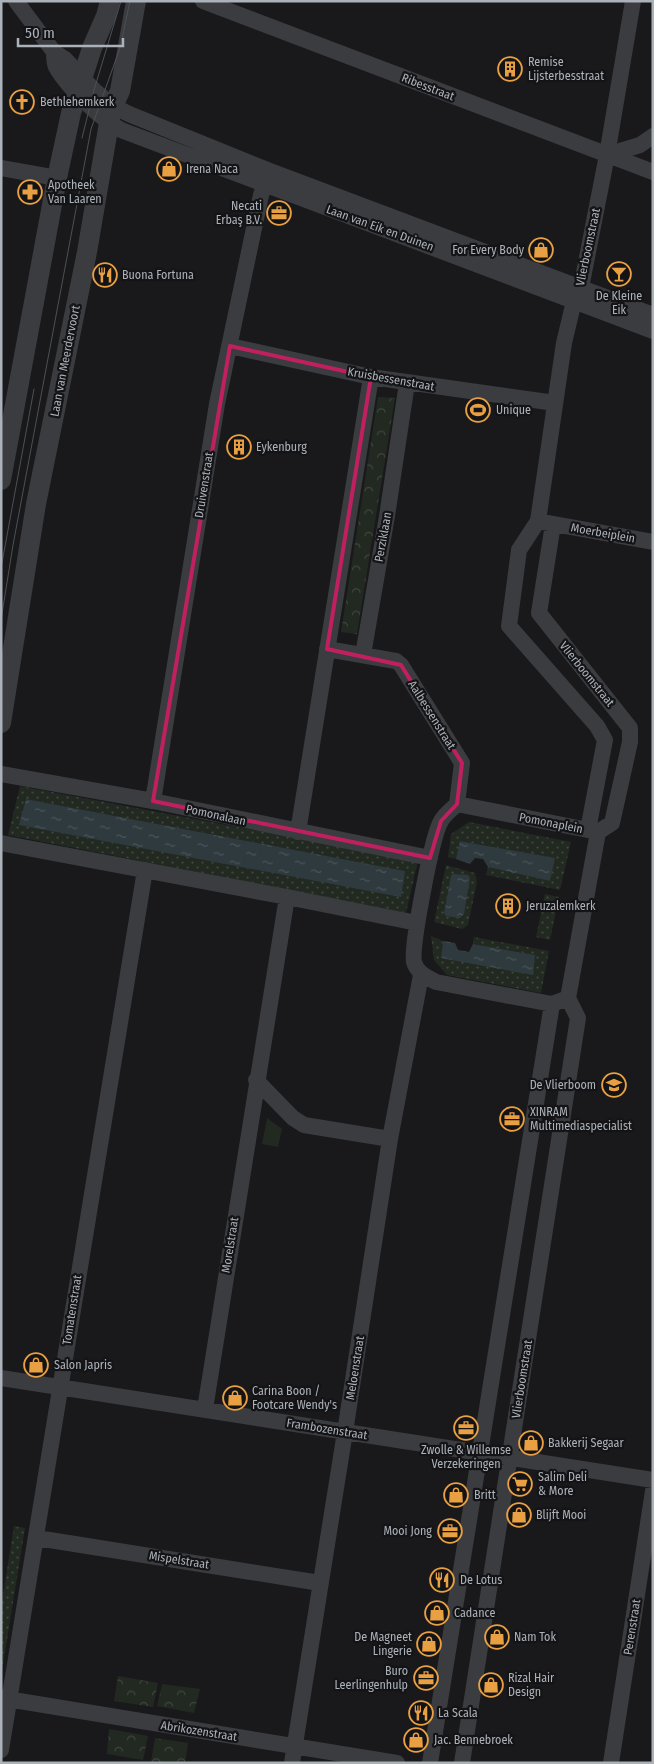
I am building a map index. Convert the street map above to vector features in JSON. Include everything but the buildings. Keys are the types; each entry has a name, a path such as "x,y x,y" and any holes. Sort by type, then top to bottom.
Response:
{"street":[{"name":"Laan van Eik en Duinen","path":"16,1 54,52 55,65 70,85 79,85 111,115 148,123 267,178 578,294 653,315"},
{"path":"1,480 57,178 79,85 110,1"},
{"name":"Laan van Meerdervoort","path":"1,723 36,504 87,252 111,115 120,91 136,1"},
{"name":"Ribesstraat","path":"203,1 653,172"},
{"name":"Vlierboomstraat","path":"593,831 612,822 630,742 630,728 539,614 555,403 564,343 578,294 607,156 633,1"},
{"path":"607,156 640,144 653,136"},
{"path":"1,168 57,178"},
{"name":"Druivenstraat","path":"153,801 217,404 267,178"},
{"name":"Laan van Eik en Duinen","path":"578,294 653,330"},
{"name":"Kruisbessenstraat","path":"230,346 371,377 555,403"},
{"path":"298,832 371,377"},
{"name":"Perziklaan","path":"363,655 407,383"},
{"name":"Vlierboomstraat","path":"546,523 519,550 509,626 602,734 605,740 593,831"},
{"name":"Moerbeiplein","path":"546,523 653,542"},
{"path":"327,648 363,655"},
{"name":"Aalbessenstraat","path":"363,655 396,661 401,665 462,763 457,804"},
{"name":"Pomonalaan","path":"1,774 153,801 430,858"},
{"path":"430,1763 480,1453 560,1001 436,982 422,975 414,962 417,923 430,858 441,821 457,804"},
{"name":"Pomonaplein","path":"457,804 593,831 560,1001"},
{"path":"1,843 417,923"},
{"name":"Tomatenstraat","path":"1,1750 5,1698 37,1538 59,1387 145,870"},
{"name":"Morelstraat","path":"205,1409 256,1080 287,897"},
{"name":"Meloenstraat","path":"292,1763 390,1139 422,975"},
{"name":"Vlierboomstraat","path":"462,1763 578,1018 560,1001"},
{"path":"256,1080 293,1118 304,1125 390,1139"},
{"name":"Frambozenstraat","path":"1,1378 653,1480"},
{"name":"Perenstraat","path":"611,1763 653,1491"},
{"name":"Mispelstraat","path":"37,1538 320,1582"},
{"name":"Abrikozenstraat","path":"5,1698 397,1763"}],"highlighted area":[{"path":"230,346 371,377 327,649 401,665 462,763 457,804 441,821 430,858 153,801"}],"green space":[{"path":"378,397 395,398 357,634 341,632"},
{"path":"20,786 418,861 406,913 8,835","holes":["26,799 404,871 401,896 20,825"]},
{"path":"469,822 571,842 560,890 486,875 488,867 550,881 554,858 461,841 456,859 448,857 451,834"},
{"path":"446,865 475,873 477,882 468,925 462,929 434,922"},
{"path":"545,894 559,897 550,940 536,937"},
{"path":"431,936 443,941 441,958 535,955 473,944 474,937 549,951 541,993 447,975 434,960"},
{"path":"267,1118 282,1129 278,1147 262,1144"},
{"path":"14,1526 25,1528 1,1677 1,1608"},
{"path":"118,1676 158,1683 153,1707 114,1701"},
{"path":"162,1684 200,1689 194,1713 157,1706"},
{"path":"109,1729 148,1736 143,1760 107,1754"},
{"path":"155,1738 188,1743 185,1763 151,1762"}],"water":[{"path":"26,799 405,871 401,897 19,825"},
{"path":"460,841 555,858 550,881 488,867 483,859 475,858 470,864 456,859"},
{"path":"453,874 468,875 470,878 464,914 460,918 446,916 444,913"},
{"path":"443,941 455,943 458,950 469,952 473,944 535,955 533,975 441,958"}],"tram line":[{"path":"82,138 94,90 121,1"},
{"path":"1,620 13,545 91,129 120,48 130,1"},
{"path":"1,568 34,389"}],"place":[{"name":"Remise Lijsterbesstraat","path":"510,69"},
{"name":"Bethlehemkerk","path":"22,102"},
{"name":"Irena Naca","path":"169,169"},
{"name":"Apotheek Van Laaren","path":"30,192"},
{"name":"Necati Erbaş B.V.","path":"279,213"},
{"name":"For Every Body","path":"541,250"},
{"name":"De Kleine Eik","path":"619,274"},
{"name":"Buona Fortuna","path":"105,275"},
{"name":"Unique","path":"478,410"},
{"name":"Eykenburg","path":"239,447"},
{"name":"Jeruzalemkerk","path":"508,906"},
{"name":"De Vlierboom","path":"614,1085"},
{"name":"XINRAM Multimediaspecialist","path":"512,1119"},
{"name":"Salon Japris","path":"36,1365"},
{"name":"Carina Boon / Footcare Wendy's","path":"235,1398"},
{"name":"Zwolle & Willemse Verzekeringen","path":"466,1428"},
{"name":"Bakkerij Segaar","path":"531,1443"},
{"name":"Salim Deli & More","path":"520,1484"},
{"name":"Britt","path":"456,1495"},
{"name":"Blijft Mooi","path":"519,1515"},
{"name":"Mooi Jong","path":"450,1531"},
{"name":"De Lotus","path":"442,1580"},
{"name":"Cadance","path":"437,1613"},
{"name":"Nam Tok","path":"497,1637"},
{"name":"De Magneet Lingerie","path":"429,1644"},
{"name":"Buro Leerlingenhulp","path":"426,1678"},
{"name":"Rizal Hair Design","path":"491,1685"},
{"name":"La Scala","path":"421,1713"},
{"name":"Jac. Bennebroek","path":"416,1740"}]}
